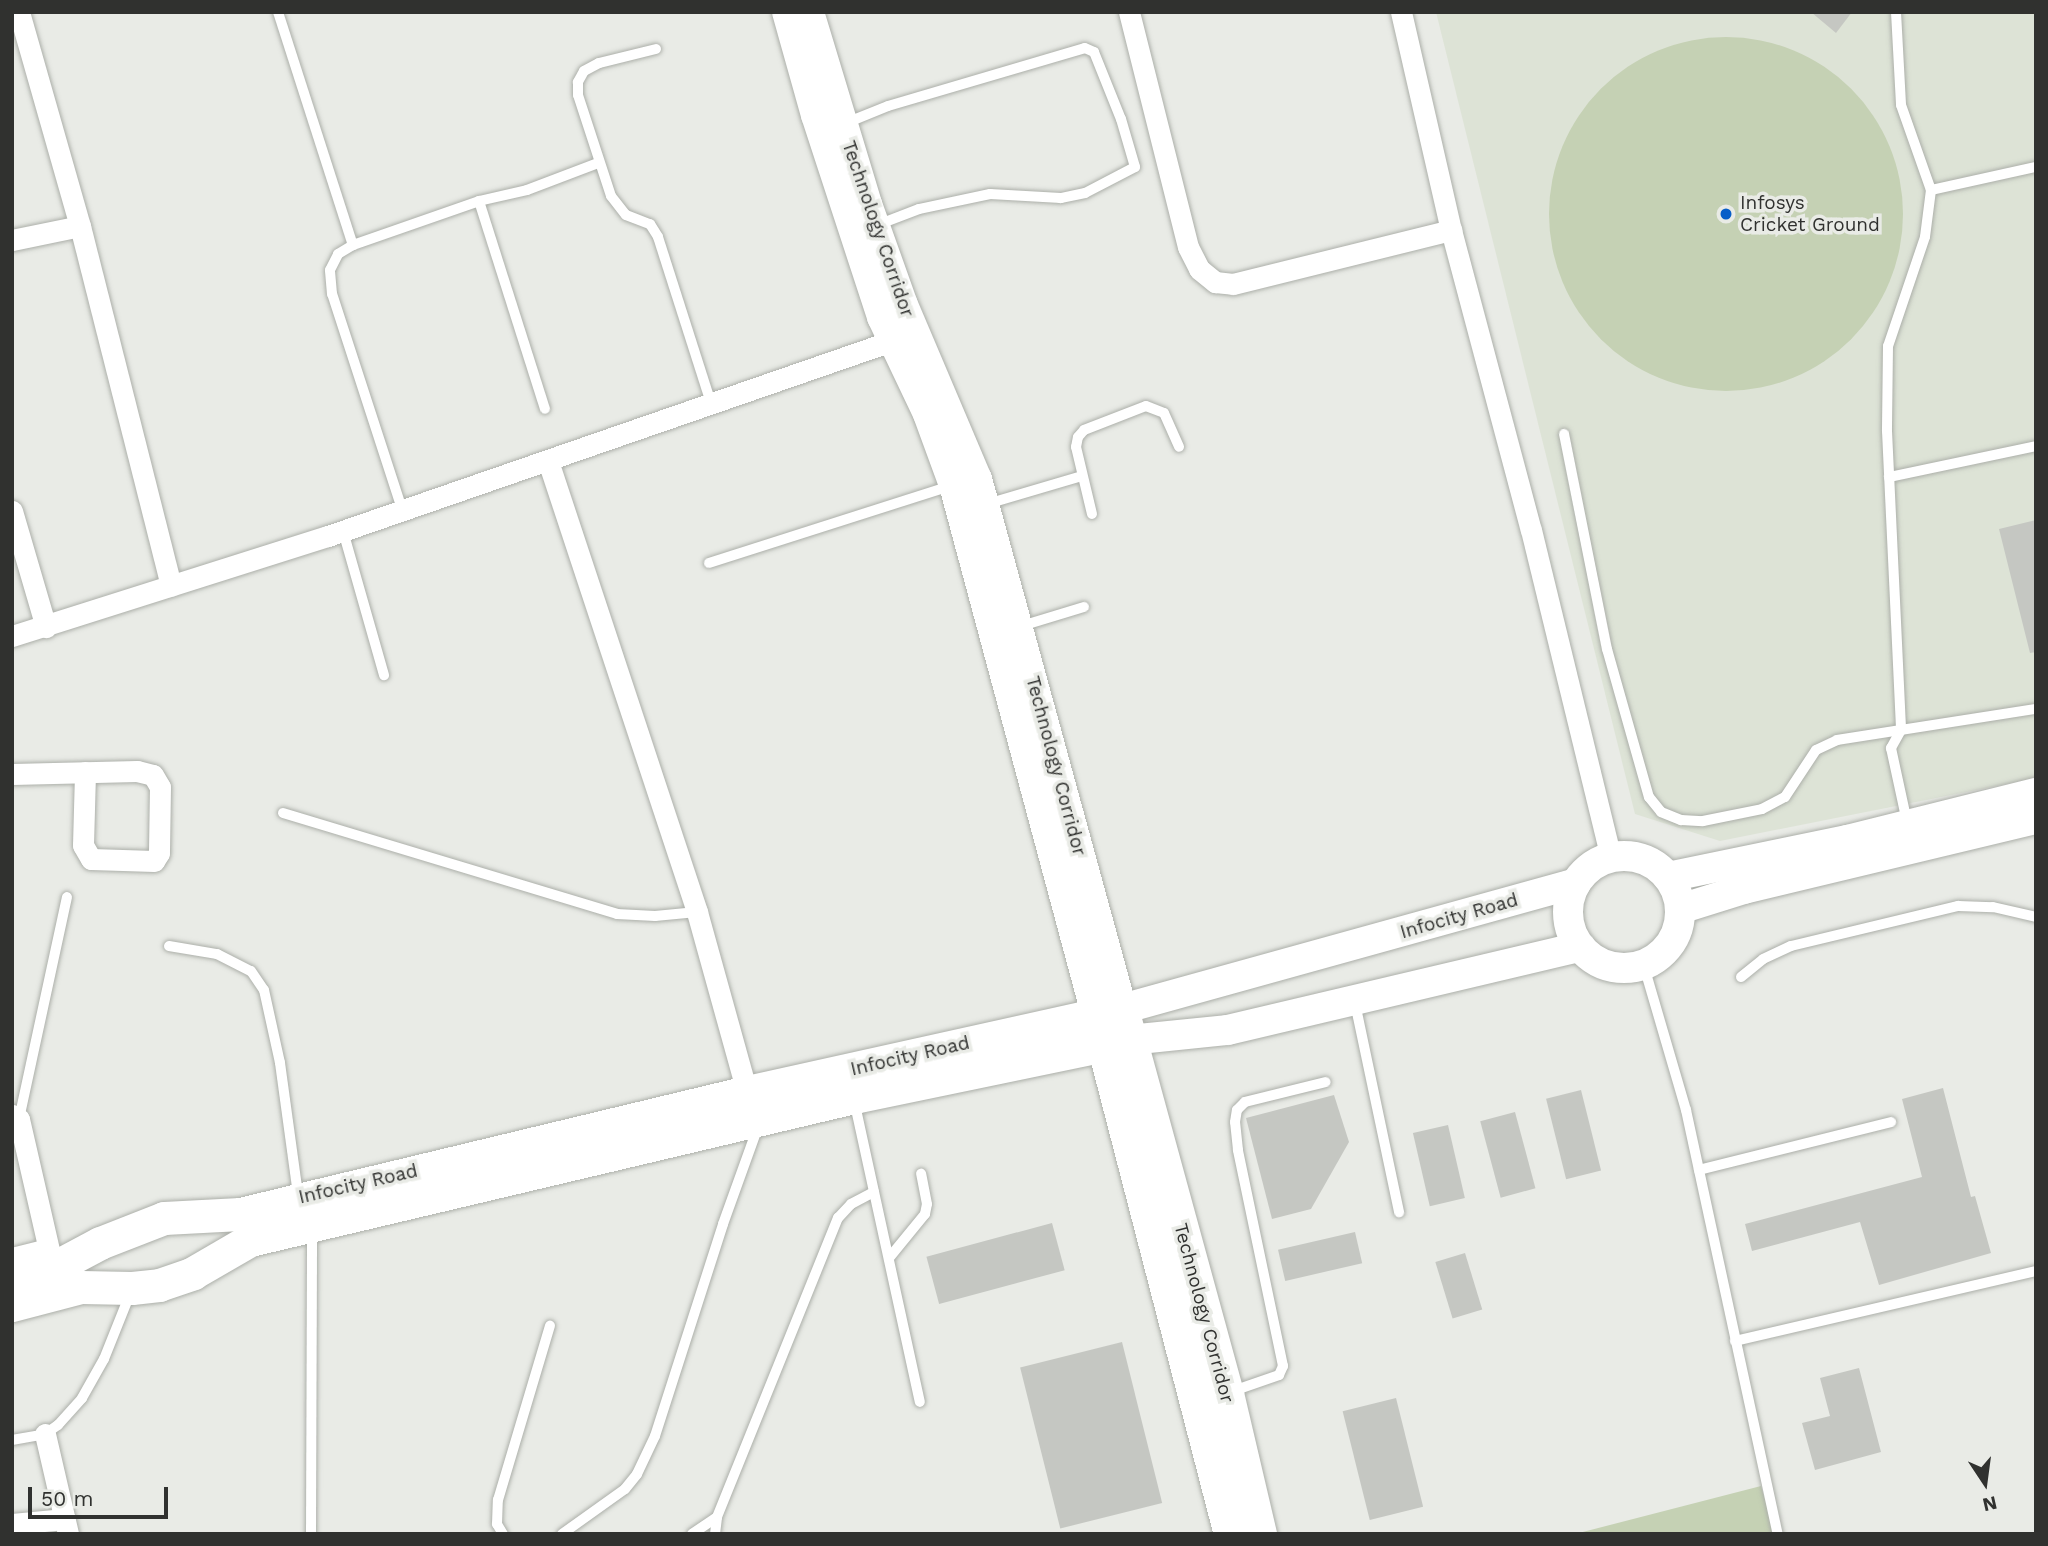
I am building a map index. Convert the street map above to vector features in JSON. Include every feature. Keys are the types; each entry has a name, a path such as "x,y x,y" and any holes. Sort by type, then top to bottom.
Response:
{"main road":[{"name":"Infocity Road","path":"754,1105 854,1097 1112,1027"},
{"name":"Infocity Road","path":"12,1305 100,1242 164,1219 245,1226 754,1105 1112,1027"},
{"name":"Technology Corridor","path":"1112,1027 1227,1393 1260,1534"},
{"path":"1112,1027 1230,1534"},
{"name":"Infocity Road","path":"12,1278 63,1266 132,1288 159,1284 193,1273 245,1226"}],"street":[{"path":"19,12 80,226 172,586"},
{"path":"787,12 854,236 904,336 954,485 1112,1027"},
{"name":"Technology Corridor","path":"809,12 874,226 904,336 977,479 1018,626 1112,1027"},
{"path":"1129,12 1188,247 1199,269 1215,282 1233,285 1451,230"},
{"path":"1401,12 1451,230 1531,530 1611,857"},
{"path":"12,240 80,226"},
{"path":"12,636 343,531 904,336"},
{"path":"548,461 697,912 754,1105"},
{"path":"12,510 46,627"},
{"path":"12,774 85,772 137,771 153,775 160,787 159,853 154,861 91,859 83,845 85,772"},
{"path":"1668,877 1908,825 2036,793"},
{"path":"1680,909 1744,889 2036,819"},
{"path":"1611,857 1641,858 1668,877 1676,892 1680,909 1678,926 1671,942 1662,952 1643,963 1622,967 1606,965 1580,947 1572,932 1568,916 1576,883 1585,871 1611,857"},
{"name":"Infocity Road","path":"1112,1027 1576,883"},
{"name":"Infocity Road","path":"1112,1027 1228,1030 1580,947"},
{"path":"12,1258 63,1266 16,1117"},
{"path":"12,1524 66,1526 46,1434"}],"lane":[{"path":"278,12 353,245"},
{"path":"1896,12 1901,105 1931,190 1921,249 1888,346 1889,477 1901,730 1891,748 1908,825"},
{"path":"843,124 888,106 1085,48 1094,52 1121,118 1135,167 1085,193 1061,198 990,194 919,209 874,226"},
{"path":"656,49 599,63 584,71 578,82 578,95 598,163 611,196 626,215 650,224 658,237 711,403"},
{"path":"402,509 332,294 330,270 338,254 353,245 479,201 527,190 598,163"},
{"path":"1931,190 2036,167"},
{"path":"479,201 545,409"},
{"path":"1092,514 1076,447 1078,436 1084,430 1134,408 1146,406 1164,413 1179,447"},
{"path":"1564,433 1608,649 1649,797 1661,812 1681,820 1703,821 1762,809 1785,797 1816,750 1837,740 2036,709"},
{"path":"1889,477 2036,446"},
{"path":"984,505 1082,476"},
{"path":"709,563 954,485"},
{"path":"343,531 384,676"},
{"path":"1018,626 1084,607"},
{"path":"283,813 617,914 654,916 697,912"},
{"path":"16,1117 67,897"},
{"path":"1741,977 1763,959 1791,946 1958,906 1993,906 2036,917"},
{"path":"169,946 218,954 251,971 264,990 280,1063 305,1211 310,1534"},
{"path":"1643,963 1686,1110 1777,1534"},
{"path":"1354,1000 1399,1212"},
{"path":"1227,1393 1279,1375 1283,1366 1238,1150 1234,1122 1237,1111 1245,1102 1326,1082"},
{"path":"854,1097 920,1402"},
{"path":"562,1534 625,1489 637,1474 655,1436 723,1224 754,1105"},
{"path":"1699,1170 1891,1122"},
{"path":"889,1258 925,1214 927,1205 921,1174"},
{"path":"715,1534 718,1517 833,1230 851,1204 874,1192"},
{"path":"1735,1341 2036,1271"},
{"path":"12,1440 46,1434 58,1425 82,1398 104,1359 132,1288"},
{"path":"503,1534 497,1524 498,1500 550,1326"},
{"path":"692,1534 718,1517"}],"shaded area":[{"path":"1436,12 2036,12 2036,778 1720,841 1635,814"}],"green space":[{"name":"Infosys Cricket Ground","path":"1709,37 1743,37 1778,44 1825,66 1863,101 1874,115 1896,162 1903,197 1900,249 1890,282 1874,313 1839,351 1825,362 1778,384 1743,391 1709,391 1674,384 1627,362 1589,327 1578,313 1556,266 1549,231 1549,197 1556,162 1578,115 1613,77 1627,66 1674,44"},
{"path":"1761,1486 1775,1534 1575,1534"}],"building":[{"path":"1811,12 1852,12 1836,33"},
{"path":"2036,520 2036,652 2030,653 1999,529"},
{"path":"1943,1088 1971,1197 1975,1196 1991,1253 1879,1285 1860,1222 1752,1251 1745,1224 1922,1177 1902,1099"},
{"path":"1581,1090 1601,1171 1566,1179 1546,1099"},
{"path":"1334,1095 1349,1142 1311,1209 1272,1219 1246,1118"},
{"path":"1515,1112 1535,1188 1501,1198 1480,1121"},
{"path":"1448,1125 1465,1198 1430,1206 1413,1133"},
{"path":"1052,1223 1065,1270 939,1304 926,1257"},
{"path":"1355,1232 1362,1263 1285,1281 1278,1250"},
{"path":"1465,1253 1482,1309 1453,1318 1435,1262"},
{"path":"1122,1342 1162,1503 1060,1528 1020,1367"},
{"path":"1859,1368 1881,1452 1815,1470 1802,1423 1830,1416 1820,1378"},
{"path":"1396,1398 1423,1507 1370,1520 1343,1411"}],"place":[{"name":"Infosys Cricket Ground","path":"1726,214"}]}
